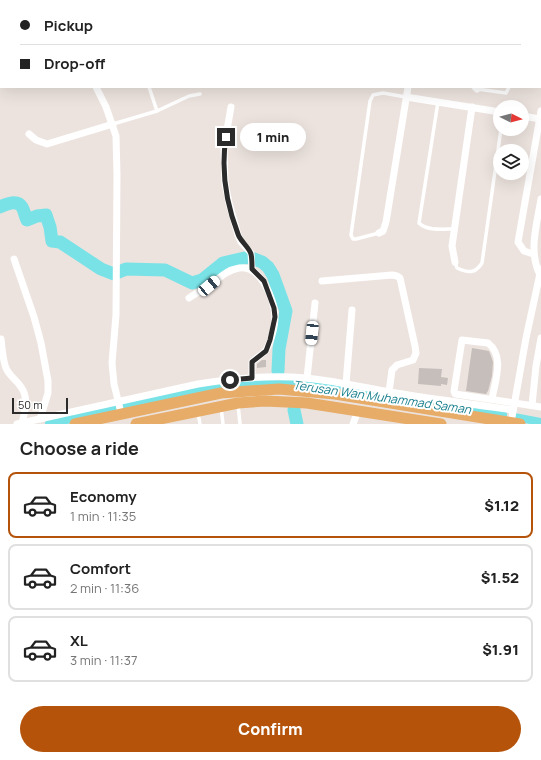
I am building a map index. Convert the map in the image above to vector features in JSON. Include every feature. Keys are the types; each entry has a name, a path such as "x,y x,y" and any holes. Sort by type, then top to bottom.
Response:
{"main road":[{"path":"75,424 120,413 221,393 280,389 335,394 516,423"},
{"path":"136,424 238,403 280,401 306,403 358,411 397,420 441,424"}],"street":[{"path":"96,88 113,124 116,136 117,262 116,315 112,363 114,384 120,413"},
{"path":"379,233 385,228 408,88"},
{"path":"406,97 493,111"},
{"path":"231,108 224,147 225,183 229,203 238,235 241,242 251,253 252,268 264,281 274,308 275,317 266,351 252,362 252,378"},
{"path":"455,262 452,246 472,108"},
{"path":"533,254 524,251 518,242 541,111"},
{"path":"529,117 540,119"},
{"path":"29,134 36,140 47,144 113,124"},
{"path":"516,423 514,406 526,338 538,302 539,270 533,254 533,248 541,199"},
{"path":"14,259 34,317 41,343 48,381 48,393 40,419"},
{"path":"189,298 230,271 240,268 252,268"},
{"path":"322,281 392,275 400,278 416,353 413,360 397,365 392,370 389,392"},
{"path":"307,378 315,303"},
{"path":"346,384 352,310"},
{"path":"526,338 540,339 538,366 532,405"},
{"path":"1,339 7,370 22,387 25,393 25,411 19,424"},
{"path":"492,399 498,357 491,345 484,342 462,340 454,392 455,394 466,400 492,399 514,406"},
{"path":"19,424 198,384 252,378 307,378 389,392 514,406 532,405 541,407"},
{"path":"353,424 358,411"}],"lane":[{"path":"149,88 157,111"},
{"path":"476,88 506,93 509,88"},
{"path":"379,233 356,239 353,239 351,235 370,101 373,96 383,93 406,97"},
{"path":"113,124 157,111 189,96 200,94"},
{"path":"438,102 419,223 427,228 454,229"},
{"path":"455,262 457,268 469,272 478,269 482,263 500,136"},
{"path":"238,403 240,424"},
{"path":"221,406 223,424"},
{"path":"197,411 200,424"}],"building":[{"path":"472,348 489,351 493,362 492,376 486,394 466,391"},
{"path":"262,360 266,360 266,367 257,368 257,364"},
{"path":"419,368 442,369 441,377 448,378 447,385 441,384 441,386 418,384"}],"waterway":[{"path":"0,207 11,203 17,203 22,207 27,220 37,216 46,215 52,241 60,242 101,269 114,274 126,269 165,270 192,283 202,280 223,263 249,257 262,262 268,267 273,275 286,311 279,349 278,371"},
{"name":"Terusan Wan Muhammad Saman","path":"49,424 216,386 265,383 309,384 503,415"},
{"path":"294,410 297,424"},
{"name":"Terusan Wan Muhammad Saman","path":"514,417 541,422"}],"route":[{"path":"226,137 224,147 225,183 229,203 238,235 241,242 251,253 252,269 264,281 274,308 275,317 266,351 252,362 252,378 230,380"}]}
